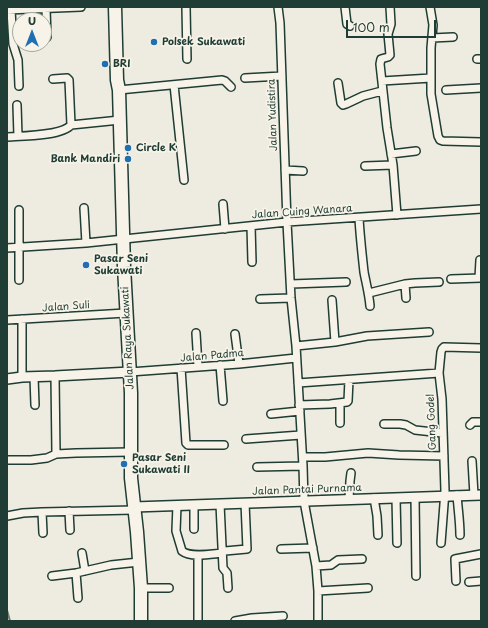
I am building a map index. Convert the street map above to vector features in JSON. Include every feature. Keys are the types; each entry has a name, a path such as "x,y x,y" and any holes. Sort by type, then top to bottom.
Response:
{"highway":[{"name":"Jalan Raya Sukawati","path":"115,7 126,313 131,393 131,480 141,588 141,621"}],"street":[{"path":"19,86 18,60 13,44 9,10 82,7"},
{"path":"186,7 187,59"},
{"name":"Jalan Yudistira","path":"278,7 280,23 287,222 303,457 304,501 316,566 318,621"},
{"path":"345,7 346,24 350,26"},
{"path":"390,7 391,24 388,34 390,54 389,56 380,60 380,64 382,91 393,165 397,215"},
{"path":"430,7 432,25 431,94 440,140 481,142"},
{"path":"432,38 453,37"},
{"path":"245,78 282,76"},
{"path":"53,79 67,78 69,80 71,125"},
{"path":"382,81 431,78"},
{"path":"119,90 222,80 231,87"},
{"path":"338,83 341,103 343,104 363,96 382,91"},
{"path":"174,85 184,180"},
{"path":"446,90 481,88"},
{"path":"17,104 18,136"},
{"path":"7,137 49,134 68,128 71,125 120,120"},
{"path":"391,154 416,151"},
{"path":"365,166 393,165"},
{"path":"285,170 303,171"},
{"path":"223,204 225,229"},
{"path":"84,208 86,243"},
{"path":"19,210 19,280"},
{"name":"Jalan Cuing Wanara","path":"7,248 19,246 86,243 287,222 481,210"},
{"path":"359,218 370,306"},
{"path":"251,226 252,262"},
{"path":"451,279 480,278 480,260"},
{"path":"291,284 346,282"},
{"path":"369,293 405,284 439,282"},
{"path":"405,284 406,298"},
{"path":"260,299 291,298"},
{"path":"332,300 335,342"},
{"name":"Jalan Suli","path":"7,320 126,313"},
{"path":"22,319 22,377"},
{"path":"296,346 335,342 367,336 429,332"},
{"path":"196,333 198,366"},
{"path":"235,334 239,364"},
{"name":"Gang Godel","path":"441,543 445,491 442,399 439,373 441,352 443,348 481,348"},
{"name":"Jalan Padma","path":"130,372 296,358"},
{"path":"220,365 223,402"},
{"path":"181,368 186,443 188,445 224,445"},
{"path":"7,379 130,372"},
{"path":"298,383 439,373"},
{"path":"55,376 56,454"},
{"path":"34,377 35,405"},
{"path":"271,414 300,408 347,402 349,380"},
{"path":"340,403 340,423"},
{"path":"470,425 473,422 481,422"},
{"path":"384,424 400,424 406,425 415,430 442,433"},
{"path":"246,439 301,435"},
{"path":"7,460 31,460 47,458 56,454 130,452"},
{"path":"303,457 368,453 444,456"},
{"path":"472,461 478,495"},
{"path":"257,467 303,466"},
{"path":"350,499 351,473"},
{"path":"457,495 460,535"},
{"name":"Jalan Pantai Purnama","path":"134,508 177,505 478,495"},
{"path":"415,497 416,576"},
{"path":"374,498 378,534"},
{"path":"396,498 397,543"},
{"path":"177,505 176,531 182,551 186,554 198,555 247,549 245,503"},
{"path":"220,504 223,568 227,573 228,588"},
{"path":"194,505 194,530"},
{"path":"7,516 24,513 134,508"},
{"path":"69,511 70,530"},
{"path":"42,512 43,533"},
{"path":"282,549 313,548"},
{"path":"82,553 86,571"},
{"path":"456,581 455,559 481,554"},
{"path":"198,555 198,621"},
{"path":"316,566 331,565 338,560 362,559"},
{"path":"52,576 76,573 110,565 139,562"},
{"path":"76,573 78,598"},
{"path":"469,582 481,581"},
{"path":"141,588 169,588"},
{"path":"318,591 368,588"},
{"path":"237,621 252,618 283,616"}],"waterway":[{"path":"7,610 10,621"}],"place":[{"name":"Polsek Sukawati","path":"154,42"},
{"name":"BRI","path":"105,64"},
{"name":"Circle K","path":"128,148"},
{"name":"Bank Mandiri","path":"128,159"},
{"name":"Pasar Seni Sukawati","path":"86,265"},
{"name":"Pasar Seni Sukawati II","path":"124,464"}]}
